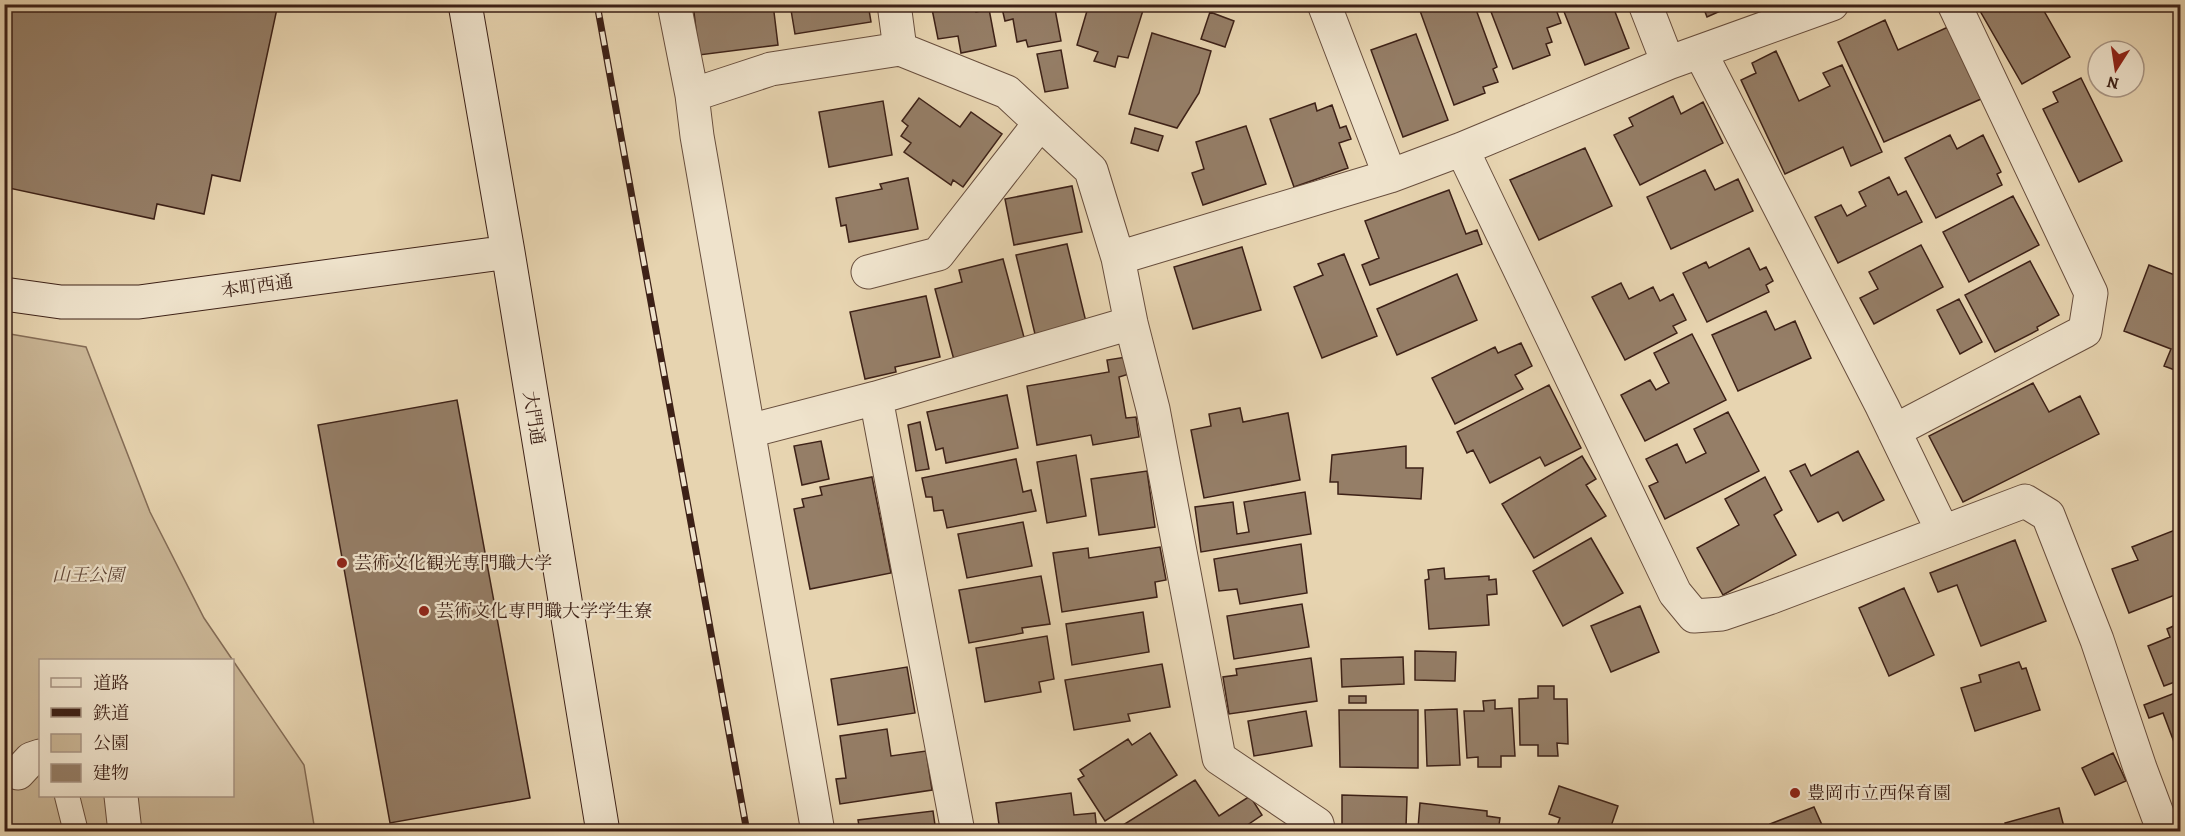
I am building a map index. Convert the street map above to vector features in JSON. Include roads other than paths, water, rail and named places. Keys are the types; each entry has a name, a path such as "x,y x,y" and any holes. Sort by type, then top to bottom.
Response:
{"street":[{"name":"大門通","path":"465,4 603,831"},
{"path":"674,4 692,94 697,136 818,831"},
{"path":"894,4 900,49"},
{"path":"1324,4 1390,176"},
{"path":"1645,4 1668,63"},
{"path":"1118,258 1390,176 1462,149 1668,63 1832,4"},
{"path":"1894,431 2085,331 2091,293 1954,4"},
{"path":"692,94 771,69 900,49 1006,92 1091,170 1118,258 1131,323 1154,409 1219,758 1317,824 1319,831"},
{"path":"1700,52 1894,431 1943,532"},
{"path":"868,272 938,254 1040,123"},
{"path":"1462,149 1675,593 1694,616 1722,614 1769,598 2025,501 2048,515 2097,640 2164,831"},
{"name":"本町西通","path":"4,294 61,302 139,302 508,252"},
{"path":"749,431 876,398 1131,323"},
{"path":"876,398 958,831"},
{"path":"121,797 125,831"}],"lane":[{"path":"67,797 75,831"}],"railway":[{"path":"597,4 747,832"}],"place":[{"name":"芸術文化観光専門職大学","path":"342,563"},
{"name":"芸術文化専門職大学学生寮","path":"424,611"},
{"name":"豊岡市立西保育園","path":"1795,793"}],"park label":[{"name":"山王公園","path":"88,575"}]}
